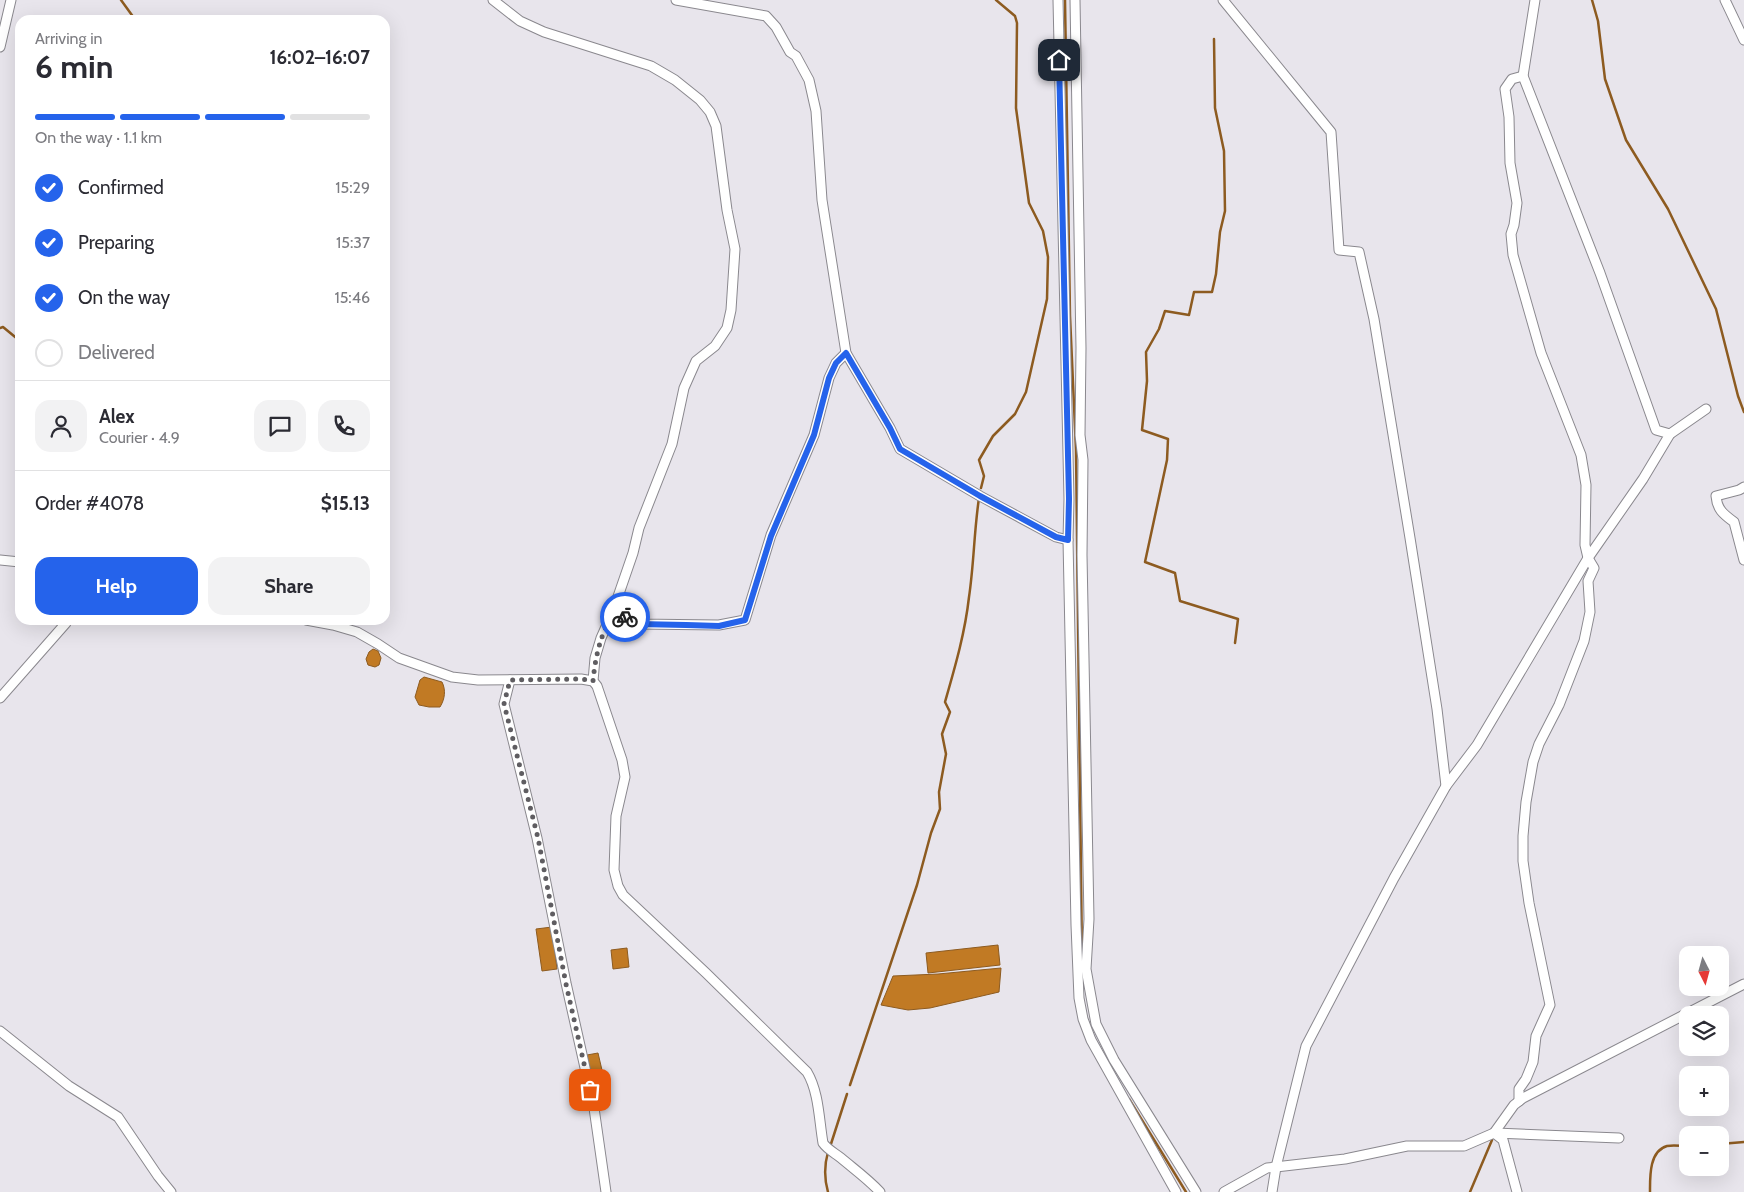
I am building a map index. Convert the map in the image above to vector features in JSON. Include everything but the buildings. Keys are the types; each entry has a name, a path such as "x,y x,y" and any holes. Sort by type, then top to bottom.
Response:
{"street":[{"path":"0,47 11,0"},
{"path":"493,0 520,21 544,32 651,66 675,80 700,100 710,112 716,126 727,210 735,249 731,310 727,328 716,346 696,361 689,374 672,444 639,528 634,553 601,638 593,681"},
{"path":"676,0 766,16 776,27 790,52 796,56 809,80 816,111 822,200 846,353 890,428 900,449 980,496 1056,537 1068,540"},
{"path":"1058,0 1079,998 1083,1019 1091,1040 1176,1192"},
{"path":"1076,0 1081,348 1080,435 1084,460 1082,555 1089,919 1086,969 1096,1024 1114,1060 1196,1192"},
{"path":"1224,0 1331,132 1339,250 1360,252 1374,319 1438,709 1446,786"},
{"path":"1535,0 1523,76 1600,273 1656,430 1670,434"},
{"path":"1725,0 1744,40"},
{"path":"1519,1101 1519,1089 1526,1079 1533,1062 1536,1036 1550,1005 1528,903 1523,861 1526,802 1533,762 1539,744 1559,705 1584,641 1590,612 1588,581 1594,568 1588,558 1585,545 1586,485 1581,455 1541,353 1513,255 1511,234 1517,203 1510,163 1509,117 1505,88 1512,79 1523,76"},
{"path":"613,610 637,624 719,626 745,620 771,536 814,435 829,378 836,363 846,353"},
{"path":"1272,1192 1276,1167 1306,1046 1390,886 1446,786 1476,745 1588,558 1643,479 1670,434 1706,409"},
{"path":"1744,487 1716,496 1716,503 1721,513 1734,522 1744,560"},
{"path":"0,560 15,562"},
{"path":"0,698 64,625"},
{"path":"334,625 357,632 399,658 452,677 478,680 581,679 593,681 597,686 622,760 625,777 616,816 614,870 623,896 706,973 807,1072 812,1080 823,1143 826,1148 840,1156 880,1192"},
{"path":"510,680 504,704 538,838 566,984 594,1108 606,1192"},
{"path":"1494,1133 1519,1101 1744,984"},
{"path":"0,1031 69,1086 118,1116 158,1176 171,1192"},
{"path":"1494,1133 1503,1140 1517,1192"},
{"path":"1224,1192 1260,1170 1267,1168 1344,1159 1407,1146 1464,1146 1494,1133 1620,1138"}],"shaded area":[{"path":"373,649 378,651 381,658 379,665 375,667 368,665 366,659 369,652"},
{"path":"424,677 442,682 444,694 440,707 419,705 415,697 420,680"},
{"path":"552,927 557,969 542,971 536,929"},
{"path":"998,945 1000,965 928,973 926,953"},
{"path":"627,948 629,967 613,969 611,950"},
{"path":"1001,968 999,992 930,1008 908,1010 881,1005 893,976"},
{"path":"598,1053 605,1083 593,1085 587,1055"}],"waterway":[{"path":"121,0 132,15"},
{"path":"981,488 984,476 979,460 993,436 1015,414 1026,392 1047,299 1048,257 1043,231 1029,203 1016,108 1017,23 1015,16 996,0"},
{"path":"1065,0 1070,316 1076,450 1082,960"},
{"path":"1592,0 1598,21 1605,79 1626,140 1668,209 1716,309 1738,396 1744,412"},
{"path":"1214,39 1215,108 1224,151 1225,211 1220,232 1216,274 1212,292 1194,292 1189,315 1165,311 1159,329 1146,352 1147,381 1142,430 1168,439 1167,460 1145,562 1175,573 1180,601 1238,619 1235,643"},
{"path":"0,328 3,327 15,337"},
{"path":"850,1085 917,885 931,833 940,809 939,792 946,754 942,734 950,712 945,702 965,624 979,498"},
{"path":"830,1147 847,1094"},
{"path":"1129,1099 1186,1192"},
{"path":"1470,1192 1492,1140"},
{"path":"1729,1143 1744,1142"},
{"path":"1650,1192 1652,1165 1657,1153 1667,1146 1679,1146"},
{"path":"828,1152 825,1172 828,1192"}],"way so far":[{"path":"590,1090 566,984 538,838 504,704 510,680 581,679 593,681 601,638 613,610 625,617"}],"route":[{"path":"625,617 637,624 719,626 745,620 771,536 814,435 829,378 836,363 846,353 890,428 900,449 980,496 1056,537 1068,540 1069,499 1059,60"}]}
